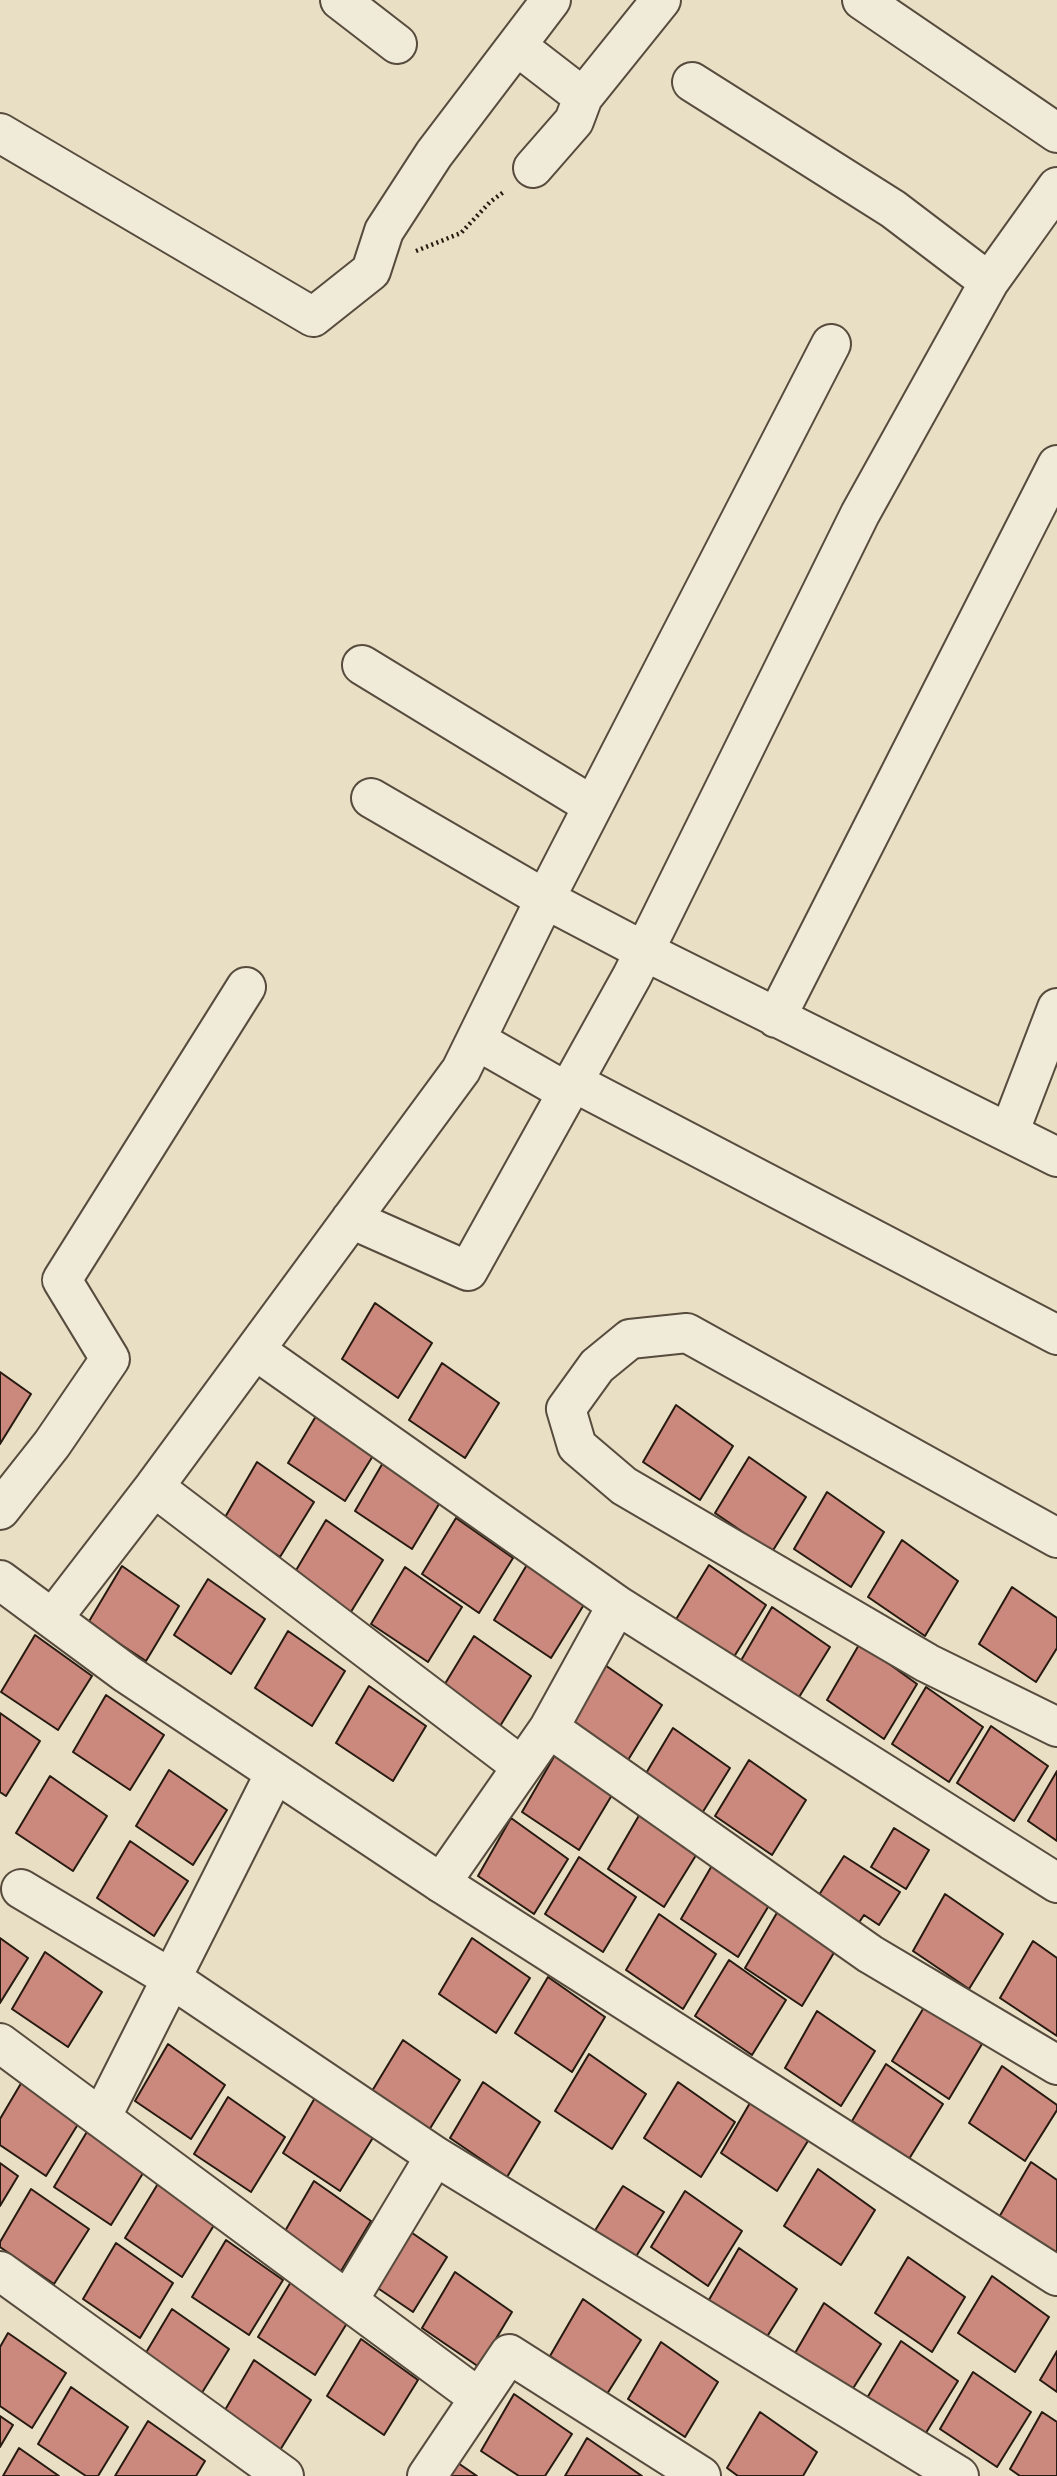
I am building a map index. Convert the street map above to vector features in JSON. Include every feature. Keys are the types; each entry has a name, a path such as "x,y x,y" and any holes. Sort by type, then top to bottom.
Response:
{"street":[{"path":"340,0 397,44"},
{"path":"0,133 313,317 371,271 384,231 435,154 551,0"},
{"path":"533,168 574,121 583,97 661,0"},
{"path":"862,0 1057,133"},
{"path":"517,46 583,97"},
{"path":"692,82 893,209 989,282"},
{"path":"351,1219 468,1271 644,951 860,514 989,282 1057,187"},
{"path":"53,1618 154,1487 461,1070 545,899 831,344"},
{"path":"776,1018 1057,466"},
{"path":"362,665 593,806"},
{"path":"371,798 545,899 644,951 1057,1157"},
{"path":"0,1510 52,1444 110,1359 62,1280 246,987"},
{"path":"1009,1133 1057,1008"},
{"path":"476,1040 1057,1335"},
{"path":"1057,1538 687,1333 629,1339 597,1366 566,1409 577,1446 624,1486 927,1663 1057,1727"},
{"path":"255,1350 617,1605 1057,1883"},
{"path":"154,1487 521,1766"},
{"path":"0,1580 127,1674 441,1883 1057,2276"},
{"path":"441,1883 549,1728 617,1605"},
{"path":"549,1728 870,1954 1057,2065"},
{"path":"101,2118 275,1773"},
{"path":"21,1889 172,1979 435,2156 959,2476"},
{"path":"0,2043 479,2398"},
{"path":"348,2301 435,2156"},
{"path":"0,2271 284,2476"},
{"path":"427,2476 509,2354 701,2476"}],"path":[{"path":"371,271 461,233 490,202 533,168"}],"building":[{"path":"375,1303 432,1343 398,1398 342,1359"},
{"path":"442,1363 499,1403 465,1458 409,1420"},
{"path":"0,1372 31,1394 0,1444"},
{"path":"676,1405 733,1446 700,1500 643,1462"},
{"path":"322,1406 379,1446 345,1501 288,1463"},
{"path":"388,1454 445,1494 412,1549 355,1511"},
{"path":"749,1457 806,1497 772,1552 715,1513"},
{"path":"257,1462 314,1502 280,1557 224,1519"},
{"path":"827,1492 884,1532 851,1587 794,1549"},
{"path":"456,1518 513,1558 479,1613 422,1574"},
{"path":"326,1520 383,1560 349,1615 292,1577"},
{"path":"902,1540 958,1581 925,1636 868,1597"},
{"path":"528,1563 585,1603 551,1658 494,1620"},
{"path":"709,1565 766,1605 732,1660 675,1621"},
{"path":"122,1566 179,1606 146,1661 88,1623"},
{"path":"405,1567 462,1607 428,1662 371,1624"},
{"path":"208,1579 265,1619 231,1674 174,1635"},
{"path":"1012,1587 1057,1618 1057,1648 1036,1682 979,1644"},
{"path":"772,1607 830,1647 796,1702 739,1664"},
{"path":"288,1631 345,1671 312,1726 255,1688"},
{"path":"35,1635 92,1676 58,1730 1,1692"},
{"path":"474,1636 531,1676 497,1731 440,1692"},
{"path":"860,1643 917,1684 884,1739 827,1700"},
{"path":"605,1665 662,1705 628,1760 571,1722"},
{"path":"369,1686 426,1726 393,1781 336,1743"},
{"path":"926,1687 983,1727 949,1782 892,1744"},
{"path":"106,1695 164,1735 130,1790 73,1752"},
{"path":"0,1713 40,1741 6,1796 0,1792"},
{"path":"991,1726 1048,1766 1014,1821 957,1783"},
{"path":"673,1728 730,1768 696,1823 639,1785"},
{"path":"555,1755 612,1795 579,1850 522,1812"},
{"path":"749,1760 806,1800 772,1855 715,1816"},
{"path":"169,1770 227,1810 193,1865 136,1826"},
{"path":"1057,1771 1057,1841 1028,1821"},
{"path":"50,1776 107,1816 73,1871 16,1833"},
{"path":"641,1812 698,1852 664,1907 608,1869"},
{"path":"511,1818 568,1859 534,1914 478,1876"},
{"path":"894,1828 929,1850 906,1889 871,1867"},
{"path":"130,1841 188,1881 154,1936 97,1898"},
{"path":"844,1856 900,1892 879,1925 864,1915 858,1924 817,1898"},
{"path":"579,1857 636,1897 603,1952 545,1914"},
{"path":"714,1862 771,1902 738,1957 681,1919"},
{"path":"945,1894 1003,1934 969,1989 913,1951"},
{"path":"778,1911 835,1951 802,2006 745,1968"},
{"path":"659,1914 716,1954 683,2009 626,1970"},
{"path":"0,1938 28,1958 0,2003"},
{"path":"472,1938 530,1978 496,2033 439,1994"},
{"path":"1033,1941 1057,1958 1057,2036 1000,1998"},
{"path":"45,1952 102,1992 68,2047 12,2009"},
{"path":"729,1960 786,2000 752,2055 695,2016"},
{"path":"548,1977 605,2017 572,2072 515,2033"},
{"path":"926,2004 982,2044 949,2099 892,2061"},
{"path":"817,2011 875,2051 841,2106 785,2068"},
{"path":"403,2040 460,2080 426,2135 369,2096"},
{"path":"168,2044 225,2085 191,2139 135,2101"},
{"path":"589,2054 646,2094 612,2149 555,2111"},
{"path":"886,2064 943,2104 909,2159 852,2121"},
{"path":"1002,2066 1057,2105 1057,2110 1025,2161 969,2123"},
{"path":"23,2080 80,2121 46,2176 0,2145 0,2119"},
{"path":"483,2082 540,2122 507,2177 450,2138"},
{"path":"678,2082 735,2122 701,2177 644,2138"},
{"path":"316,2096 374,2136 340,2191 283,2153"},
{"path":"754,2096 811,2136 777,2191 721,2153"},
{"path":"228,2097 285,2137 251,2192 194,2154"},
{"path":"88,2130 145,2170 111,2225 54,2187"},
{"path":"1031,2162 1057,2180 1057,2253 998,2219"},
{"path":"0,2163 18,2176 0,2206"},
{"path":"818,2169 875,2210 841,2265 784,2226"},
{"path":"314,2181 371,2221 338,2276 281,2238"},
{"path":"159,2182 216,2222 182,2277 125,2238"},
{"path":"623,2186 664,2212 630,2266 589,2240"},
{"path":"31,2189 89,2229 54,2284 0,2247 0,2242"},
{"path":"685,2191 742,2231 708,2286 651,2247"},
{"path":"389,2217 447,2257 413,2312 357,2274"},
{"path":"226,2240 283,2280 249,2335 192,2297"},
{"path":"116,2243 173,2283 140,2338 83,2299"},
{"path":"739,2248 797,2289 763,2343 706,2305"},
{"path":"908,2257 965,2297 932,2352 875,2313"},
{"path":"455,2272 512,2312 479,2367 422,2328"},
{"path":"992,2276 1049,2317 1015,2372 958,2333"},
{"path":"292,2280 349,2320 315,2375 258,2337"},
{"path":"583,2299 641,2340 607,2394 550,2356"},
{"path":"824,2303 881,2344 847,2398 791,2360"},
{"path":"172,2309 229,2349 195,2404 138,2366"},
{"path":"8,2333 66,2373 32,2428 0,2406 0,2347"},
{"path":"361,2339 418,2380 384,2435 327,2396"},
{"path":"901,2341 958,2381 924,2436 867,2398"},
{"path":"661,2342 718,2382 685,2437 628,2399"},
{"path":"1057,2351 1057,2392 1040,2380"},
{"path":"254,2360 311,2400 277,2455 221,2417"},
{"path":"973,2372 1031,2412 997,2467 940,2429"},
{"path":"71,2387 128,2427 98,2476 86,2476 38,2444"},
{"path":"514,2394 572,2434 545,2476 519,2476 481,2451"},
{"path":"760,2412 817,2452 803,2476 738,2476 727,2468"},
{"path":"1042,2412 1057,2422 1057,2476 1020,2476 1010,2469"},
{"path":"0,2416 13,2425 0,2447"},
{"path":"148,2421 205,2461 196,2476 115,2476"},
{"path":"587,2438 642,2476 565,2476"},
{"path":"19,2448 59,2476 3,2476"},
{"path":"458,2463 477,2476 451,2476"}]}
